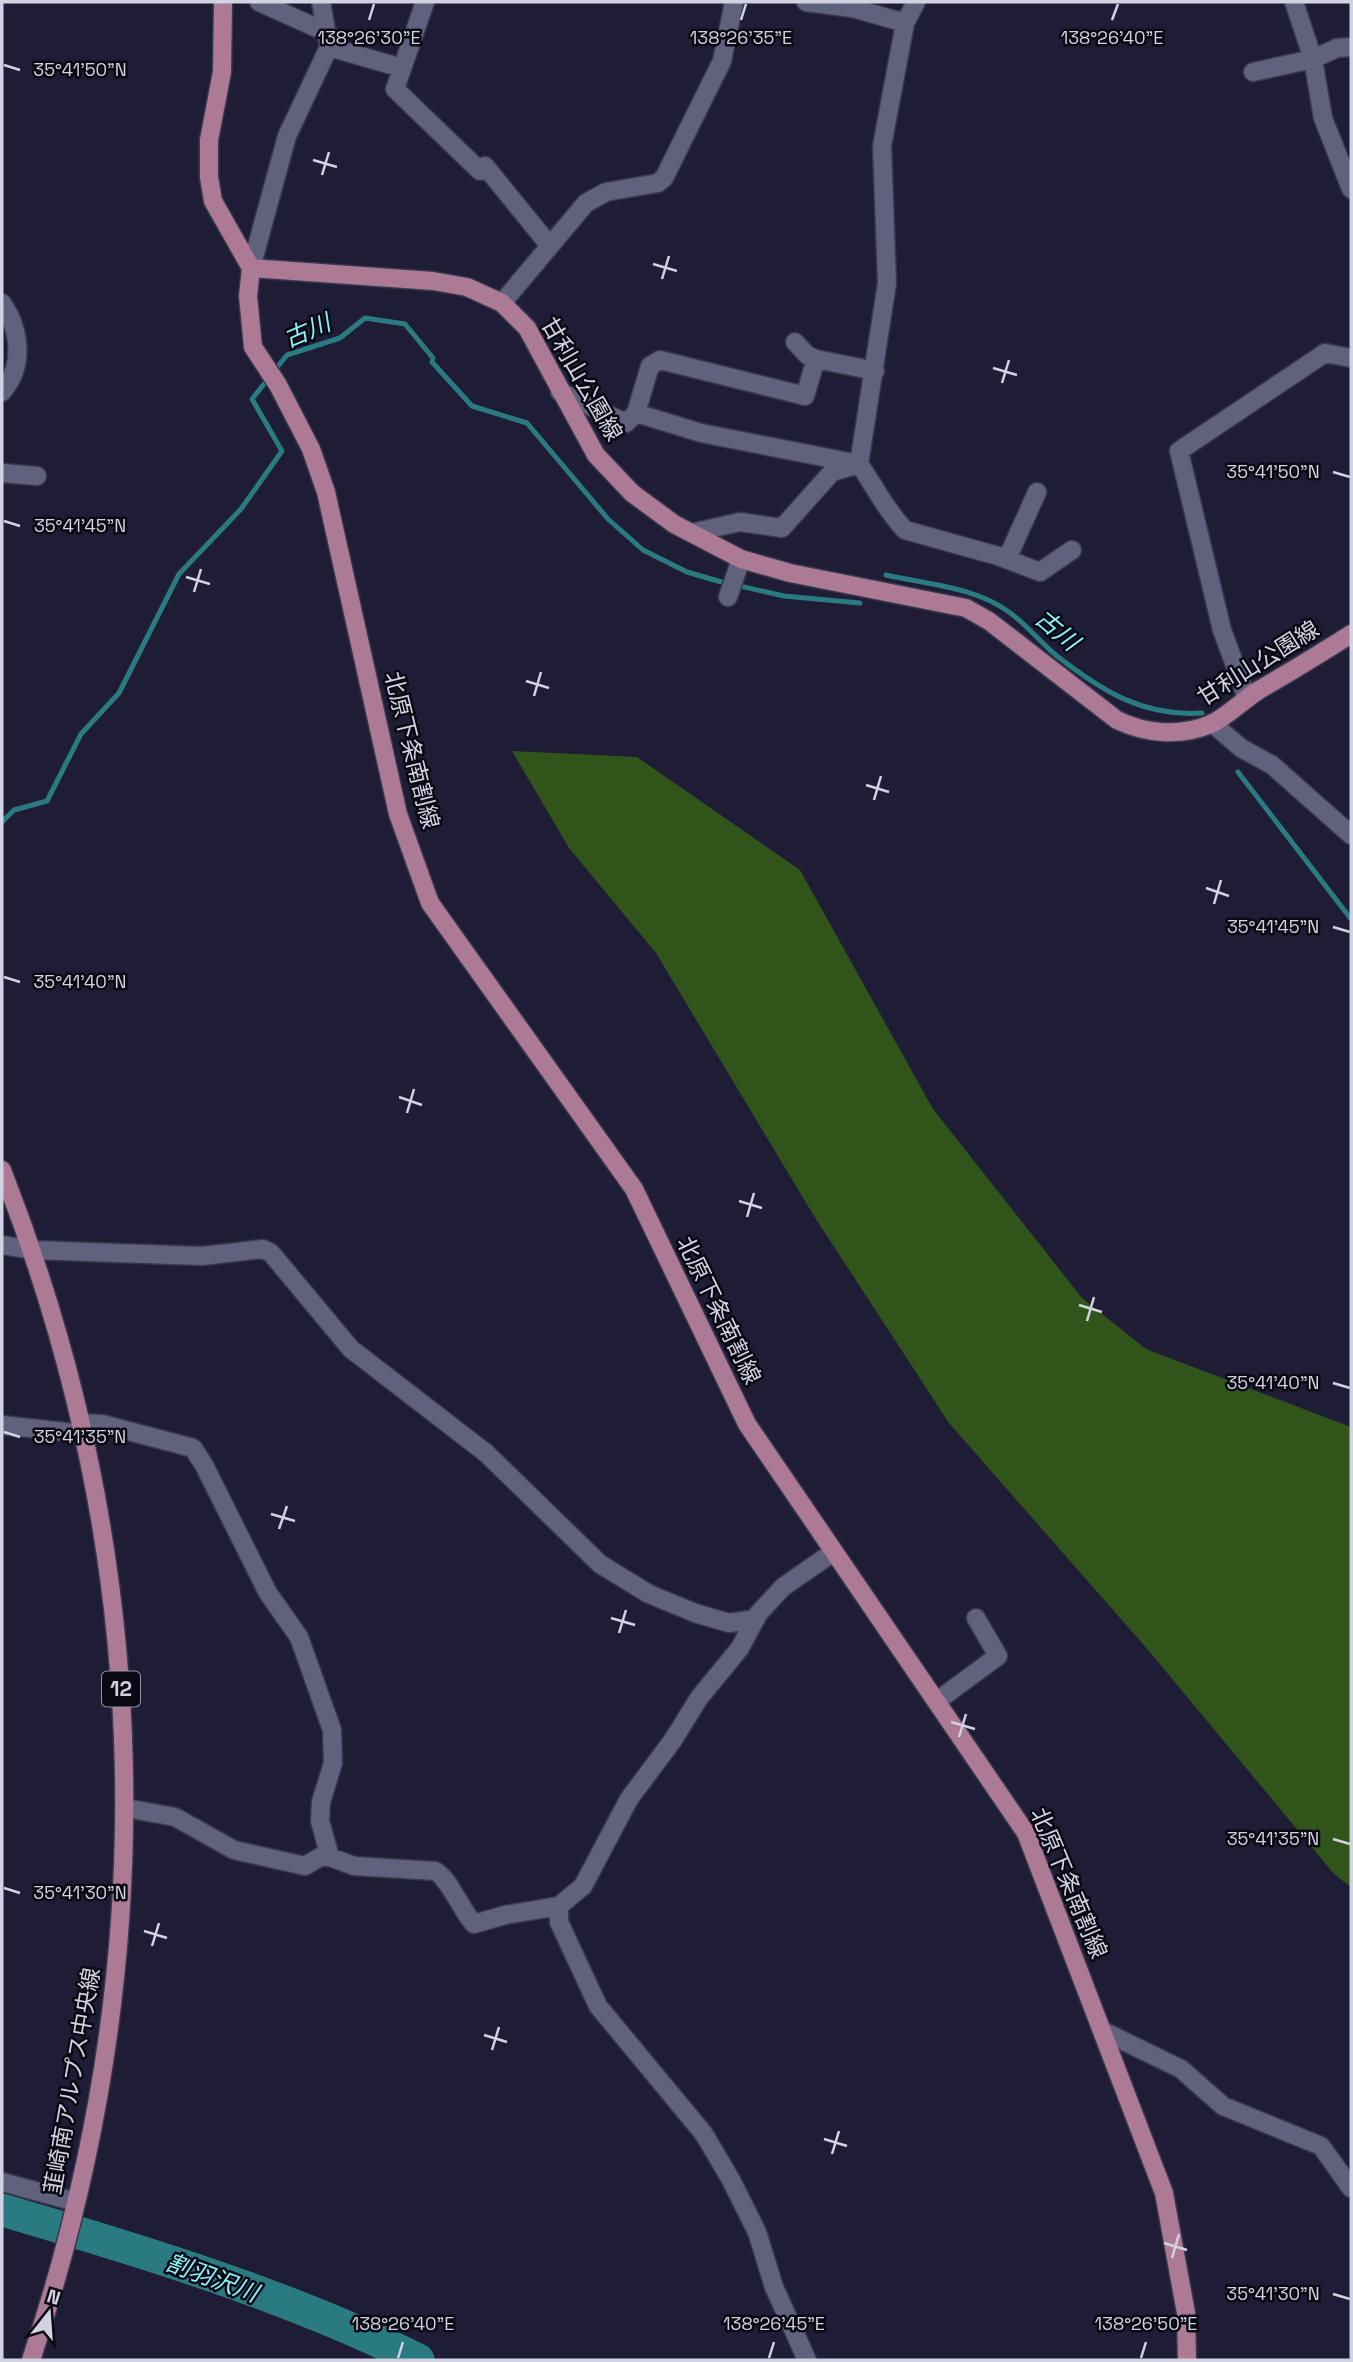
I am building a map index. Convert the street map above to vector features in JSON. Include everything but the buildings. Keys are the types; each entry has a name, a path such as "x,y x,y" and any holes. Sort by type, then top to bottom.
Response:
{"main road":[{"path":"223,2 222,72 209,141 209,177 212,201 251,268"},
{"name":"甘利山公園線","path":"251,268 433,281 467,288 502,303 527,328 596,455 632,492 739,566 790,573 966,608 989,621 1118,719 1135,728 1158,733 1192,730 1213,723 1247,698 1351,634"},
{"name":"北原下条南割線","path":"251,268 248,296 253,347 278,386 312,449 326,492 398,814 430,903 634,1189 747,1424 832,1553 1026,1833 1164,2193 1186,2313 1187,2360"},
{"name":"韮崎南アルプス中央線","path":"2,1170 33,1250 83,1429 97,1494 114,1611 124,1732 126,1808 118,1962 109,2039 74,2210"},
{"name":"12","path":"31,2360 74,2210"}],"street":[{"path":"259,2 328,40 402,68"},
{"path":"251,268 287,136 328,40 321,2"},
{"path":"425,2 395,89 483,168 550,246"},
{"path":"502,303 586,204 606,192 658,183 664,178 722,61 734,2"},
{"path":"806,2 854,5 905,23"},
{"path":"859,464 887,283 882,146 905,23 916,2"},
{"path":"1294,2 1313,60 1323,118 1351,189"},
{"path":"1253,72 1313,60 1336,48 1351,47"},
{"path":"2,303 16,324 18,343 12,380 2,391"},
{"path":"795,342 807,355 816,359 874,371"},
{"path":"1247,698 1222,630 1180,451 1325,353 1351,358"},
{"path":"560,392 626,423 636,413 650,366 660,360 805,396 816,359"},
{"path":"636,413 701,433 859,464 884,498 894,519 905,530 1007,559 1040,572 1072,550"},
{"path":"691,533 740,522 782,528 832,472 859,464"},
{"path":"2,472 37,476"},
{"path":"1007,559 1037,492"},
{"path":"728,597 739,566"},
{"path":"1213,723 1241,748 1272,765 1351,835"},
{"path":"2,1245 33,1250 202,1256 263,1249 271,1253 351,1349 486,1453 600,1564 649,1594 695,1613 729,1623 756,1619"},
{"path":"2,1425 83,1429 102,1424 193,1448 268,1593 299,1637 332,1730 333,1763 321,1802 320,1821 330,1857"},
{"path":"126,1808 175,1817 234,1850 305,1867 320,1857 330,1857 354,1866 435,1871 443,1875 461,1909 474,1924 505,1915 559,1906 583,1886 629,1800 673,1740 698,1698 740,1648 756,1619 783,1587 832,1553"},
{"path":"937,1701 998,1656 976,1618"},
{"path":"559,1906 559,1922 598,2006 704,2134 731,2180 757,2232 774,2287 807,2360"},
{"path":"1103,2031 1181,2069 1223,2106 1321,2146 1351,2188"},
{"path":"2,2182 74,2210"}],"green space":[{"path":"512,751 637,757 800,870 933,1109 1082,1298 1146,1349 1351,1427 1351,1887 1334,1874 1149,1651 949,1423 814,1216 656,953 569,848"}],"waterway":[{"name":"古川","path":"274,371 287,355 340,338 365,318 405,324 433,358 432,362 472,406 527,423 608,519 643,550 687,572 718,581 784,596 860,603"},
{"name":"古川","path":"2,822 14,810 47,801 81,734 119,693 179,574 241,509 282,451 252,399 268,379"},
{"name":"古川","path":"886,575 966,592 996,604 1015,617 1074,669 1124,699 1161,711 1202,713"},
{"name":"古川","path":"1238,772 1351,919"},
{"name":"割羽沢川","path":"2,2210 160,2258 266,2295 418,2360"}]}
